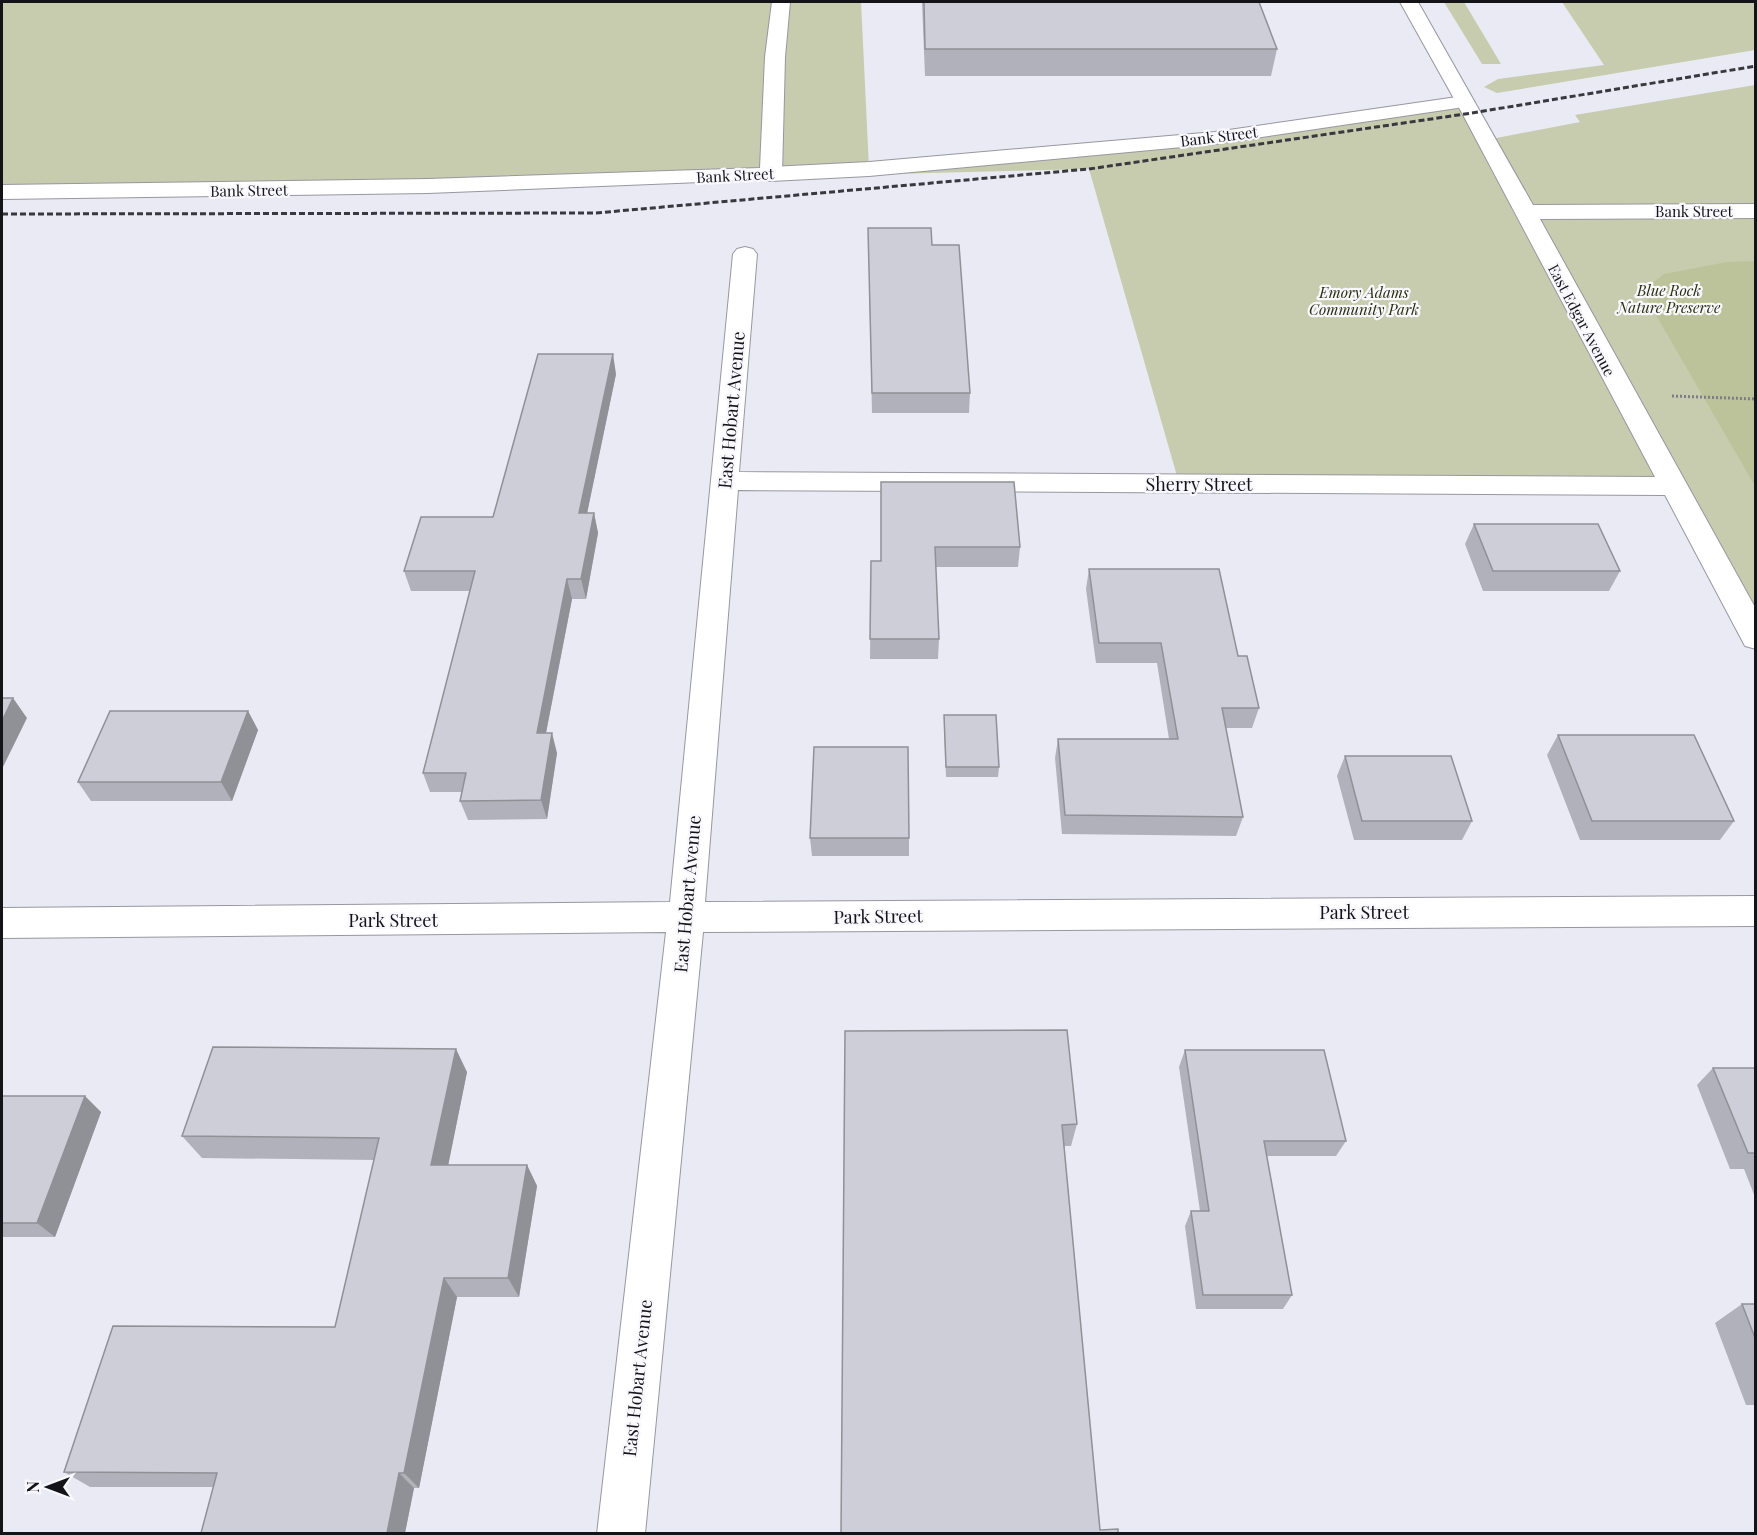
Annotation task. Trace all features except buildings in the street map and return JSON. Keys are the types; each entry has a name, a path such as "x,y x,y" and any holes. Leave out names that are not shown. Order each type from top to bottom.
{"street":[{"path":"771,174 775,57 781,2"},
{"name":"East Edgar Avenue","path":"1409,2 1755,638"},
{"name":"Bank Street","path":"2,192 428,186 869,169 1215,138 1464,102"},
{"name":"Bank Street","path":"1525,212 1755,211"},
{"name":"East Hobart Avenue","path":"621,1533 686,918 745,254"},
{"name":"Sherry Street","path":"725,481 1673,486"},
{"name":"Park Street","path":"2,923 1154,913 1755,911"}],"path":[{"path":"1622,394 1755,399"}],"green space":[{"name":"Emory Adams Community Park","path":"2,2 861,2 869,168 1215,138 1464,102 1486,140 1580,122 1575,115 1755,85 1755,638 1673,486 1179,483 1089,169 654,180 2,190"},
{"path":"1444,2 1464,2 1501,64 1482,64"},
{"path":"1562,2 1755,2 1755,50 1497,93 1484,87 1498,79 1604,65"},
{"name":"Blue Rock Nature Preserve","path":"1756,261 1755,486 1642,291 1664,274 1727,262"}],"railway":[{"path":"2,214 596,213 1089,169 1472,113 1756,66"}]}
